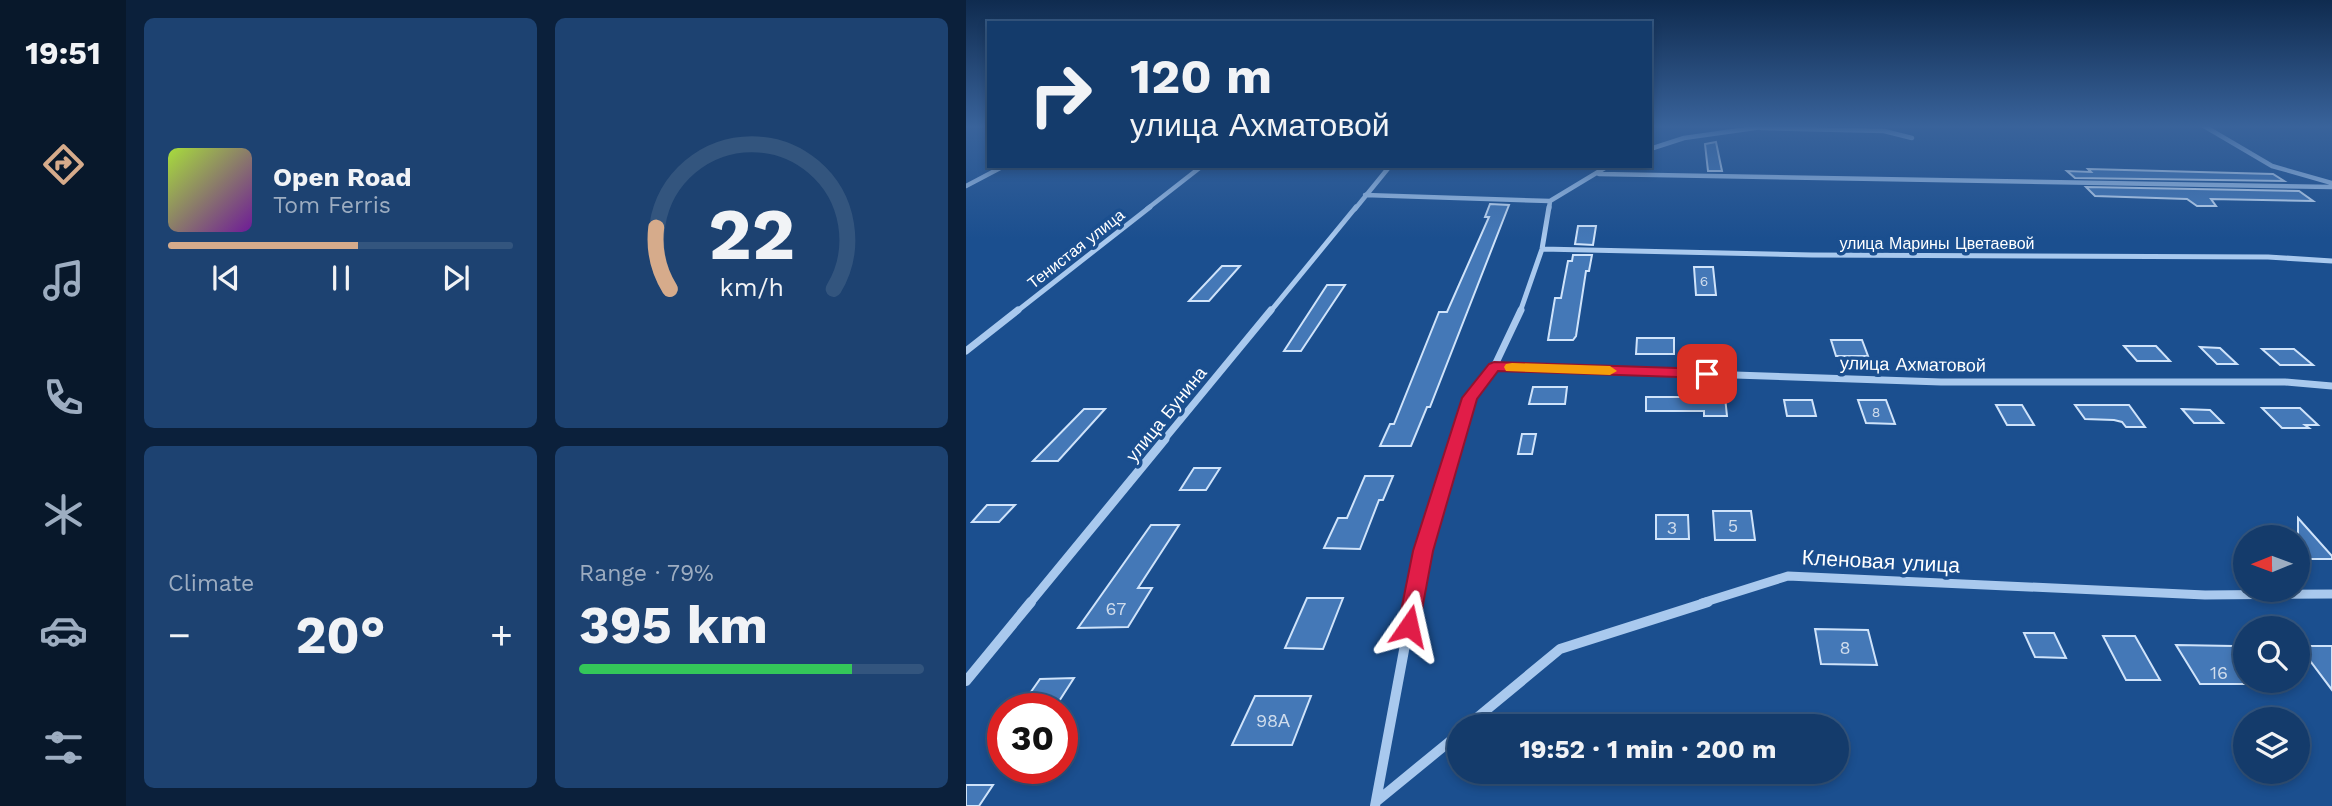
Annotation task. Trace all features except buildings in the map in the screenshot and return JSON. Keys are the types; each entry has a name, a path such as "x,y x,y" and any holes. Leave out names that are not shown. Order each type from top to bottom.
{"street":[{"path":"2268,164 2332,185"},
{"path":"966,186 1000,168"},
{"name":"Тенистая улица","path":"966,351 1199,168"},
{"name":"улица Бунина","path":"966,681 1388,168"},
{"path":"1365,195 1550,201 1606,168"},
{"path":"1599,174 2332,185"},
{"path":"1376,804 1423,551 1470,398 1494,367 1525,301 1542,249 1550,201"},
{"name":"улица Марины Цветаевой","path":"1542,249 1812,255 2268,257 2332,261"},
{"name":"улица Ахматовой","path":"1494,367 1941,382 2285,382 2332,386"},
{"name":"Кленовая улица","path":"1481,714 1560,649 1788,576 2205,595 2332,594"},
{"path":"1376,804 1447,744"}],"slow traffic":[{"path":"1512,367 1610,371"}],"route":[{"path":"1409,626 1423,551 1470,398 1494,367 1707,374"}]}
